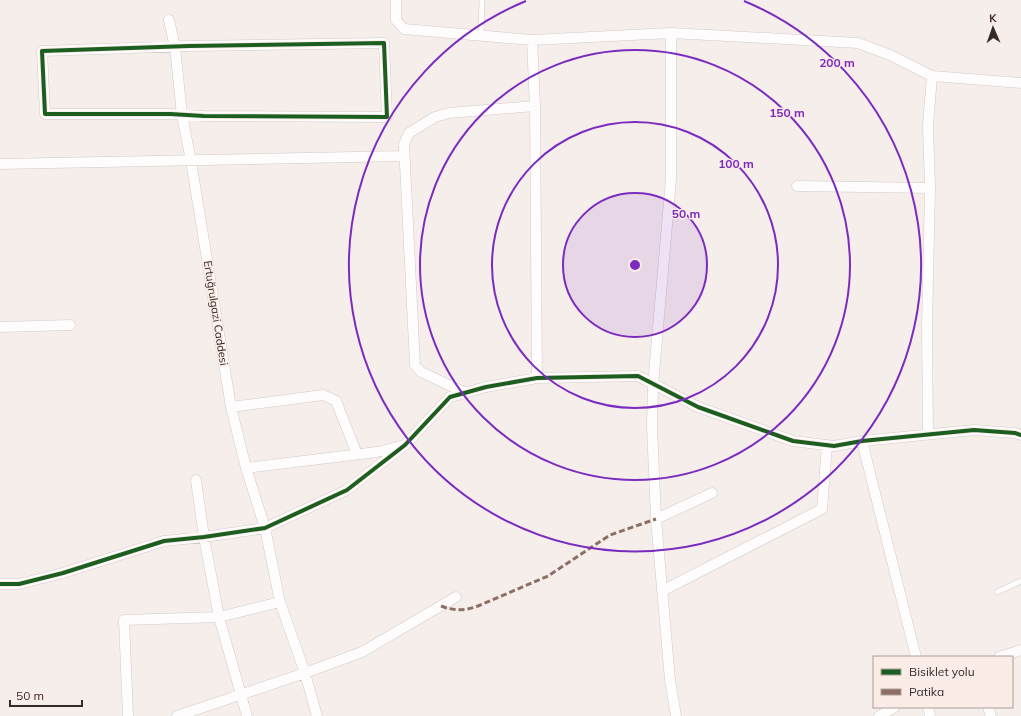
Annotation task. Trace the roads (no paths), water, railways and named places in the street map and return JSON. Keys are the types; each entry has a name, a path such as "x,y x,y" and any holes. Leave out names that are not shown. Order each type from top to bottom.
{"street":[{"path":"396,0 396,20 404,29 532,40 672,33 858,43 890,55 932,76 1021,82"},
{"name":"Ertuğrulgazi Caddesi","path":"169,20 175,47 182,115 191,160 231,407 246,468 265,528 280,602 305,673 317,716"},
{"path":"672,33 671,179 653,385 652,426 656,519 670,680 676,716"},
{"path":"532,40 535,106 537,378"},
{"path":"384,43 387,117 182,115 45,114 42,51 384,43"},
{"path":"928,434 927,326 930,188 928,125 932,76"},
{"path":"466,393 421,372 415,365 404,144 408,133 435,118 449,113 535,106"},
{"path":"0,164 404,156"},
{"path":"797,186 930,188"},
{"path":"0,327 70,325"},
{"path":"0,584 19,584 62,573 164,541 265,528 347,490 405,445 450,397 486,387 537,378 638,376 698,407 793,441 834,446 862,441 974,430 1015,433 1021,435"},
{"path":"231,407 323,394 336,401 357,454"},
{"path":"862,441 916,656"},
{"path":"246,468 377,452 405,445"},
{"path":"662,591 822,510 827,445"},
{"path":"196,480 204,537 219,617 247,716"},
{"path":"656,519 712,493"},
{"path":"177,716 305,673 362,652 456,597"},
{"path":"128,716 124,620 219,617 280,602"},
{"path":"1002,656 1021,650"},
{"path":"879,716 893,708"}],"lane":[{"path":"481,35 482,0"},
{"path":"997,592 1021,581"}]}
